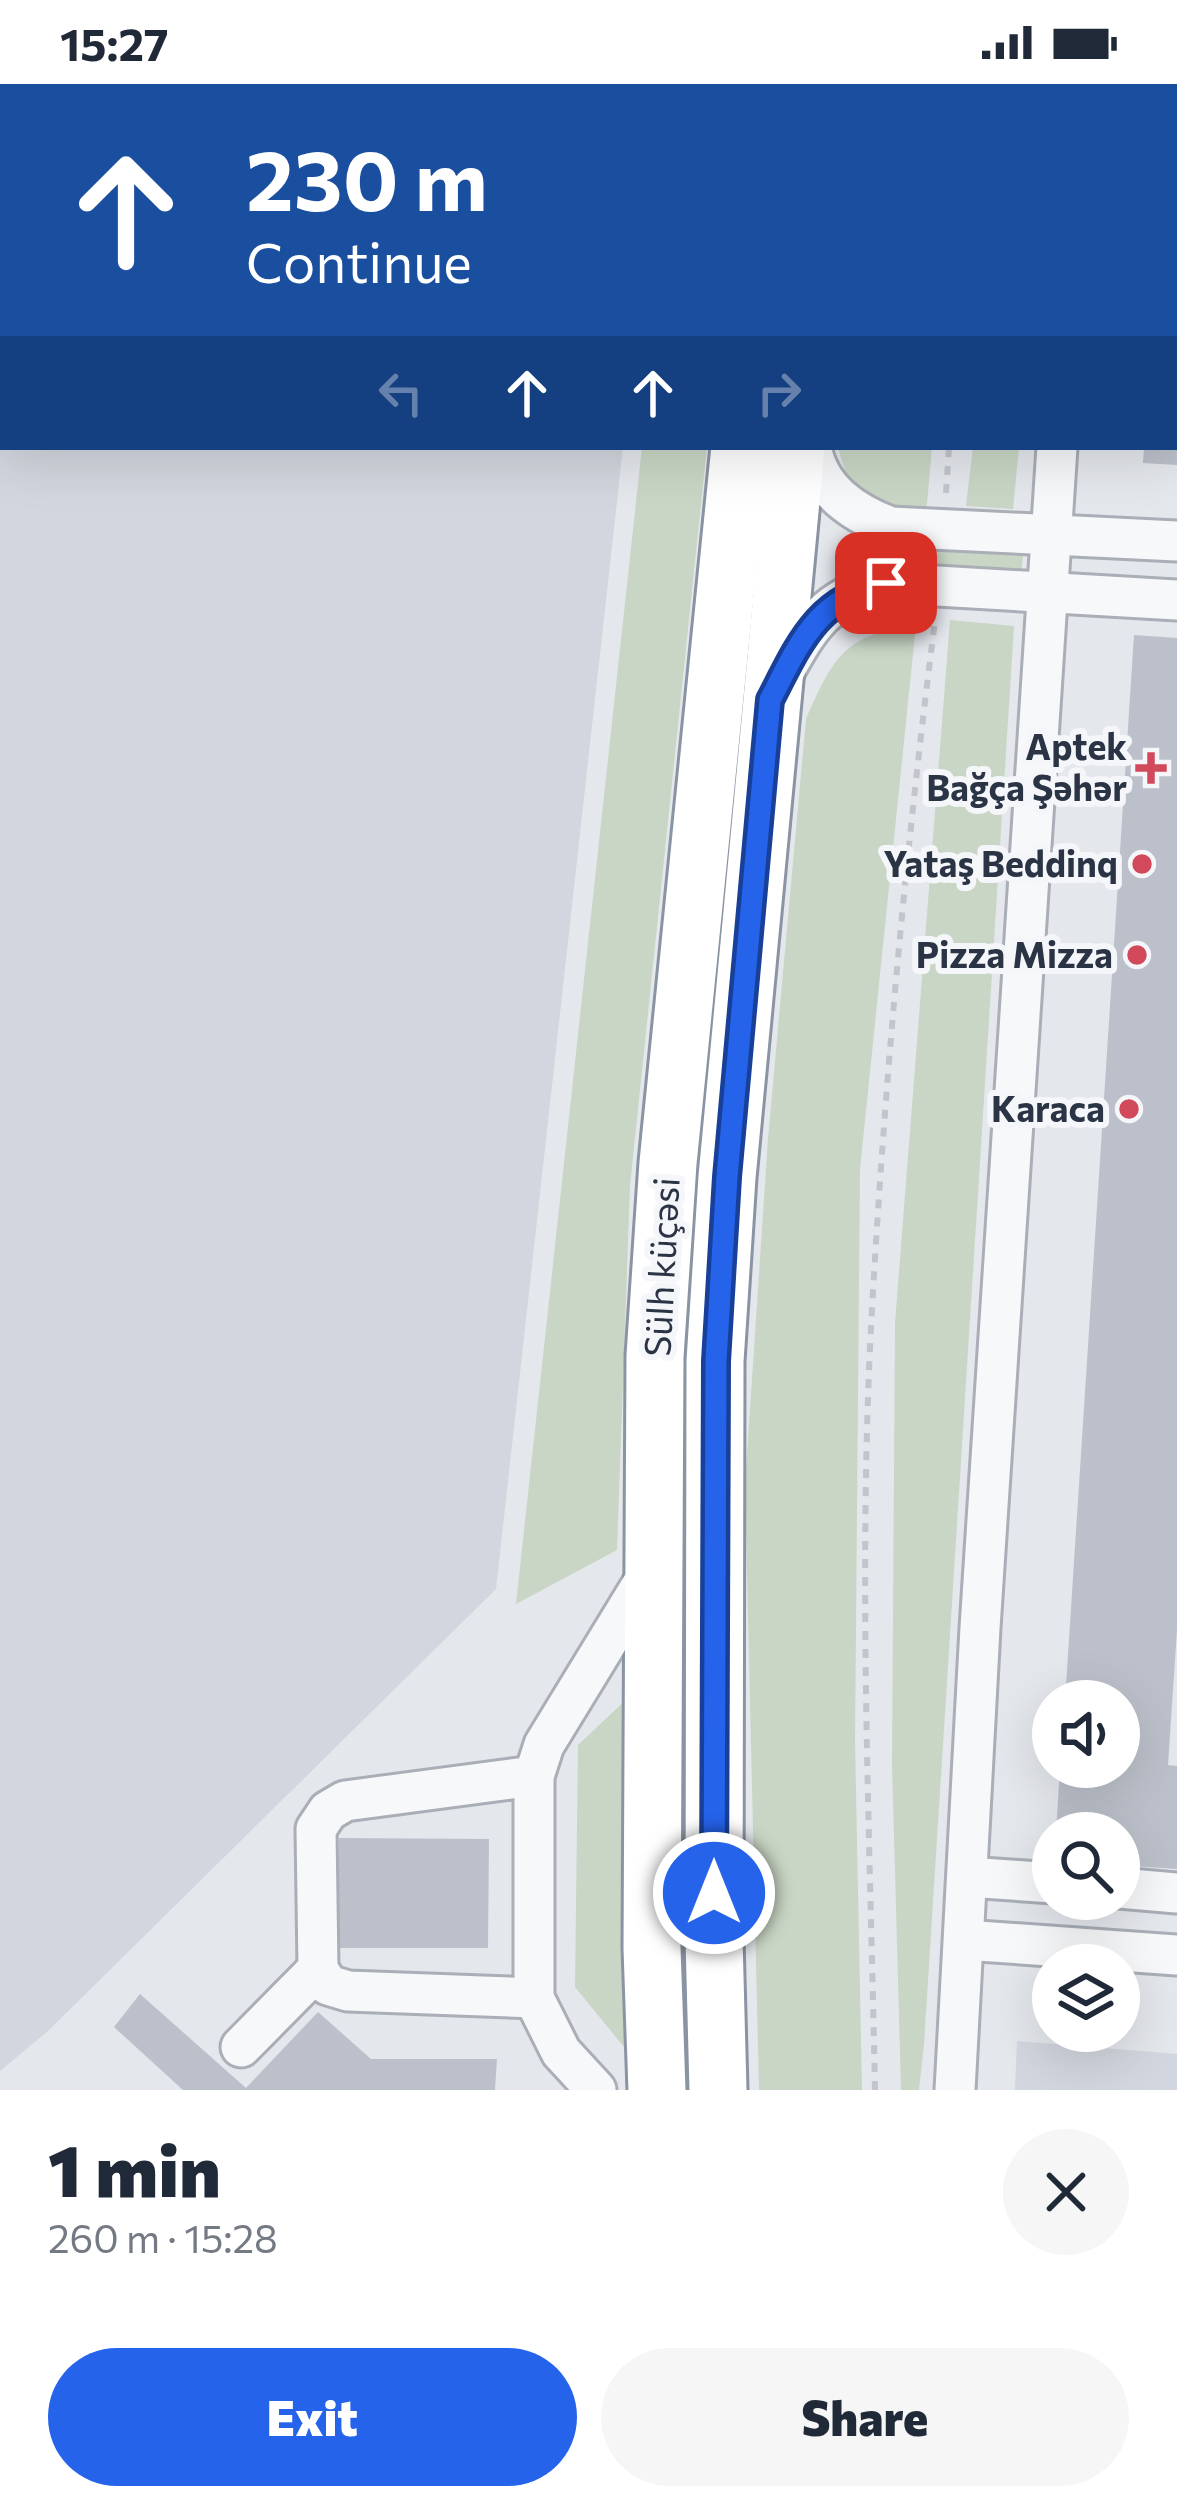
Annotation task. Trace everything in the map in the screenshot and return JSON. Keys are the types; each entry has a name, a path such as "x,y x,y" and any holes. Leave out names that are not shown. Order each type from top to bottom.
{"highway":[{"name":"Sülh küçəsi","path":"657,2090 652,1948 656,1356 668,1163 740,450"},
{"name":"Sülh küçəsi","path":"718,2090 716,1361 727,1177 796,450"}],"lane":[{"path":"812,450 832,492 860,516 891,527 1177,541"},
{"path":"955,2090 1057,450"},
{"path":"770,700 800,641 827,608 856,590 886,583 1177,600"},
{"path":"587,2086 561,2051 534,1998 534,1776 544,1745 654,1565"},
{"path":"534,1776 345,1801 328,1811 316,1829 318,1969 328,1985 348,1991 534,1998"},
{"path":"968,1877 1032,1882"},
{"path":"1140,1890 1177,1893"},
{"path":"964,1940 1177,1955"},
{"path":"242,2047 318,1969"}],"path":[{"path":"944,515 949,450"},
{"path":"875,2090 868,1643 871,1328 904,860 937,604"}],"shaded area":[{"path":"0,450 623,450 496,1589 48,2031 0,2071"},
{"path":"1017,2041 1032,2042 1032,2052 1177,2054 1177,2090 1015,2090"}],"green space":[{"path":"642,450 707,450 630,1186 617,1550 516,1604"},
{"path":"839,450 932,450 926,515 867,499 844,467"},
{"path":"973,450 1019,450 1013,509 966,506"},
{"path":"847,540 1023,556 1021,575 846,560"},
{"path":"950,620 1014,626 924,2044 919,2090 901,2090 892,1763 895,1323"},
{"path":"916,625 860,1169 855,1740 862,2090 759,2090 745,1484 768,1139 806,719 844,652 872,635"},
{"path":"630,1696 624,2047 575,1987 578,1745"}],"building":[{"path":"1144,450 1177,450 1177,465 1143,463"},
{"path":"1134,635 1177,638 1177,1630 1168,1765 1177,1766 1177,1869 1140,1866 1140,1812 1057,1812 1059,1788 1140,1788 1140,1680 1066,1680"},
{"path":"339,1838 489,1839 488,1948 338,1948"},
{"path":"140,1994 246,2088 318,2012 371,2059 497,2059 495,2090 183,2090 114,2027"}],"place":[{"name":"Aptek Bağça Şəhər","path":"1151,768"},
{"name":"Yataş Beddinq","path":"1142,864"},
{"name":"Pizza Mizza","path":"1137,955"},
{"name":"Karaca","path":"1129,1109"}],"route":[{"path":"714,1893 716,1361 727,1177 770,700 800,641 827,608 856,590 886,583"}]}
